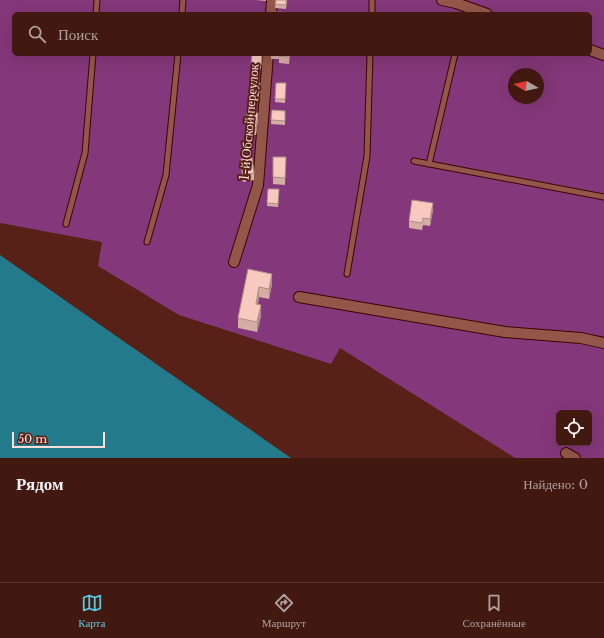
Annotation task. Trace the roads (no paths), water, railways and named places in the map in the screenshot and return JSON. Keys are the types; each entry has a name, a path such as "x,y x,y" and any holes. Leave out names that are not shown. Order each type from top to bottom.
{"street":[{"path":"271,12 272,0"},
{"path":"442,0 456,2 465,10 476,12"},
{"path":"592,51 604,55"},
{"name":"1-й Обской переулок","path":"234,262 258,185 268,56"},
{"path":"299,297 505,332 581,338 604,343"}],"lane":[{"path":"96,12 97,0"},
{"path":"182,12 183,0"},
{"path":"372,0 372,12"},
{"path":"66,224 85,153 93,56"},
{"path":"147,242 166,175 178,56"},
{"path":"346,274 367,156 370,56"},
{"path":"430,164 455,56"},
{"path":"414,161 604,197"}],"water":[{"path":"0,255 291,458 0,458"}]}
